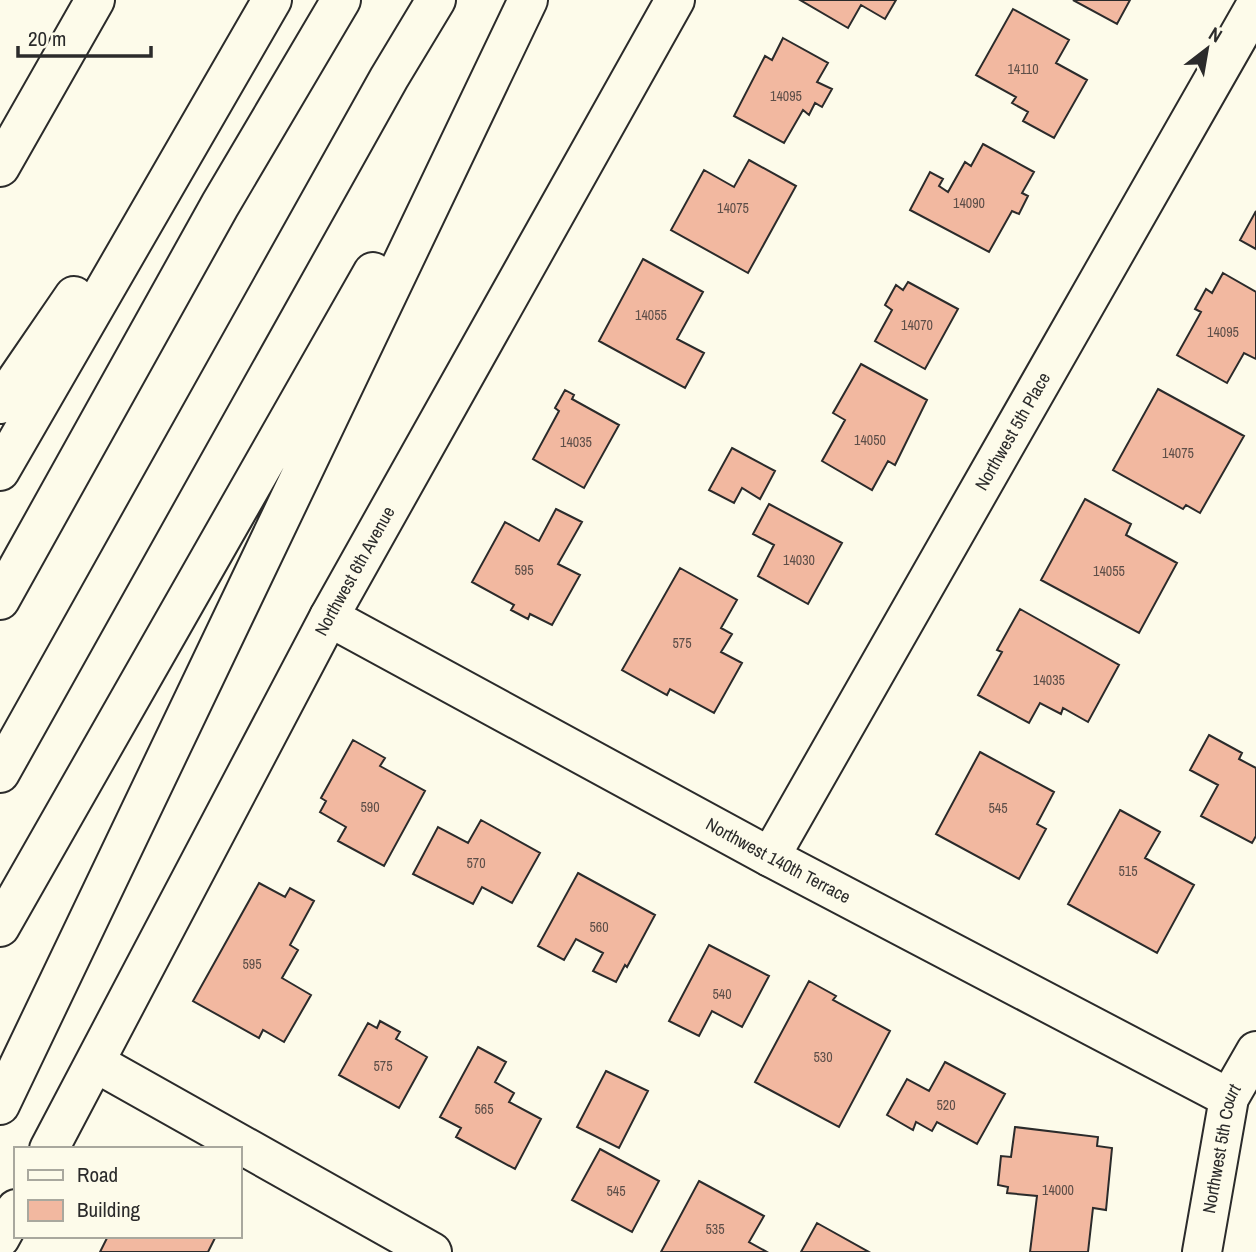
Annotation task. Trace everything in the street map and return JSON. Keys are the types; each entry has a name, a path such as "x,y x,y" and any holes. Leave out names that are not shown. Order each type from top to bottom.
{"main road":[{"path":"0,167 96,0"},
{"path":"0,471 272,0"},
{"path":"0,600 220,205 341,0"},
{"path":"0,773 382,90 436,0"},
{"path":"0,927 528,0"},
{"path":"0,1105 528,0"},
{"name":"Northwest 6th Avenue","path":"50,1147 329,617 675,0"},
{"name":"Northwest 5th Place","path":"770,857 1256,5"},
{"path":"0,404 243,48"},
{"name":"Northwest 140th Terrace","path":"329,617 770,857 1229,1098"},
{"name":"Northwest 5th Court","path":"1202,1252 1229,1098 1256,1051"},
{"path":"96,1063 432,1252"},
{"path":"0,1238 14,1213"}],"building":[{"path":"800,0 896,0 885,19 861,5 848,28"},
{"path":"1073,0 1130,0 1117,24"},
{"path":"1013,9 1069,40 1056,63 1087,80 1054,138 1023,121 1028,112 1012,103 1016,97 976,75"},
{"path":"783,38 828,63 817,82 832,89 822,107 815,103 809,115 803,110 784,143 734,116 765,56 772,60"},
{"path":"983,144 1034,172 1022,193 1028,196 1019,214 1012,211 989,252 910,210 930,172 943,179 939,186 948,192 965,162 971,166"},
{"path":"749,160 796,186 748,273 671,230 704,170 734,187"},
{"path":"1256,211 1256,249 1240,240"},
{"path":"643,259 703,292 677,339 704,353 685,388 599,341"},
{"path":"1223,273 1256,292 1256,359 1244,353 1227,383 1177,355 1201,312 1195,309 1206,289 1212,293"},
{"path":"908,282 958,309 925,369 875,341 892,310 885,305 896,285 903,290"},
{"path":"861,364 927,400 895,465 888,461 872,490 822,461 845,420 833,413"},
{"path":"1158,389 1244,436 1200,513 1186,505 1183,509 1113,470"},
{"path":"565,390 574,395 572,399 619,425 584,488 533,459 559,411 555,408"},
{"path":"732,448 775,471 760,499 742,488 734,503 709,490"},
{"path":"1085,499 1131,524 1126,535 1177,563 1139,633 1041,580"},
{"path":"769,504 842,543 808,604 758,576 774,545 753,534"},
{"path":"556,509 582,522 558,564 580,575 552,625 530,614 528,619 511,610 514,605 472,582 505,522 539,541"},
{"path":"680,568 737,600 721,628 732,634 721,652 742,663 714,713 670,689 667,695 622,670"},
{"path":"1020,609 1119,665 1088,722 1063,708 1061,714 1040,703 1029,723 978,695 1002,652 997,650"},
{"path":"1209,735 1242,753 1239,759 1256,768 1256,836 1252,843 1201,816 1218,785 1190,770"},
{"path":"353,740 385,758 380,766 425,791 384,866 338,841 346,827 320,812 326,801 321,798"},
{"path":"980,752 1054,792 1037,824 1046,829 1019,879 936,834"},
{"path":"1120,810 1160,832 1145,858 1194,885 1157,953 1068,904"},
{"path":"481,820 540,853 512,903 482,887 473,904 413,874 438,827 468,843"},
{"path":"578,873 655,915 616,982 593,971 603,953 576,939 564,960 538,946"},
{"path":"259,883 285,897 290,888 314,901 290,945 298,950 282,978 311,995 284,1042 263,1030 259,1038 193,1001"},
{"path":"709,945 769,976 742,1027 712,1011 699,1036 669,1021"},
{"path":"809,981 836,996 833,1000 890,1031 839,1127 755,1082"},
{"path":"380,1021 400,1032 396,1039 427,1057 399,1108 339,1075 368,1023 377,1028"},
{"path":"478,1047 506,1062 495,1082 514,1093 509,1102 541,1119 515,1169 456,1137 461,1128 440,1117"},
{"path":"945,1062 1005,1094 977,1144 937,1122 932,1131 916,1122 913,1130 887,1115 907,1079 929,1091"},
{"path":"606,1071 648,1091 619,1148 577,1127"},
{"path":"1015,1127 1098,1137 1097,1146 1112,1148 1106,1210 1093,1208 1088,1252 1030,1252 1037,1196 1007,1193 1008,1187 998,1185 1001,1156 1011,1157"},
{"path":"600,1149 659,1181 632,1232 572,1200"},
{"path":"699,1181 764,1216 749,1242 767,1252 661,1252"},
{"path":"817,1223 869,1252 801,1252"},
{"path":"107,1238 215,1238 208,1252 100,1252"}]}
